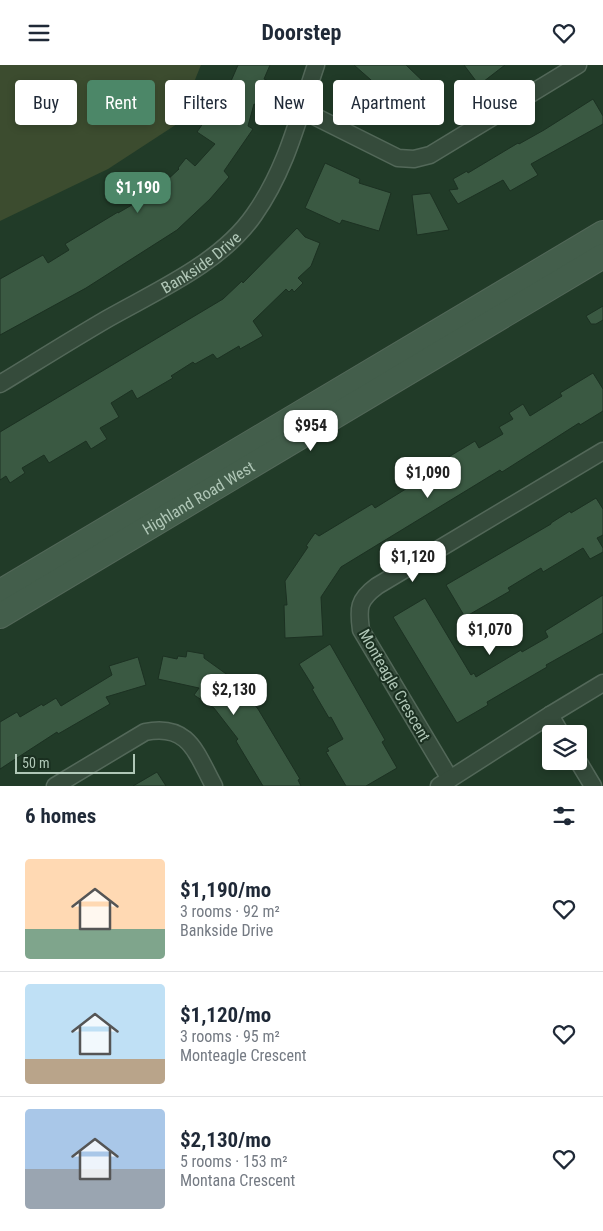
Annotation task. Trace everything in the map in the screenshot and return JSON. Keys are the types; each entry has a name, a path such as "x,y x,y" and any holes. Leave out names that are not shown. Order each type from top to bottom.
{"main road":[{"name":"Highland Road West","path":"0,592 603,233"},
{"name":"Highland Road West","path":"0,616 603,256"}],"street":[{"name":"Bankside Drive","path":"311,80 316,65"},
{"path":"323,121 398,158 414,159 430,155 578,65"},
{"name":"Bankside Drive","path":"0,384 96,325 203,264 229,244 254,216 278,176 297,125"},
{"name":"Monteagle Crescent","path":"444,782 361,630 358,611 364,596 377,586 603,451"},
{"path":"444,782 603,683"},
{"path":"550,715 556,725"},
{"path":"55,786 145,732 158,729 172,731 186,739 214,786"},
{"path":"583,770 593,786"}],"green space":[{"path":"0,65 201,65 195,80 165,80 165,125 175,125 108,169 0,221"}],"building":[{"path":"238,65 270,65 264,79 267,80 255,80 255,104 248,126 253,129 224,171 229,177 210,199 177,230 86,288 0,335 0,279 43,255 48,263 69,250 65,244 137,202 139,206 179,169 186,158 195,166 215,144 197,132 202,125 245,125 245,80 231,80"},
{"path":"354,65 406,65 422,80 371,80"},
{"path":"464,65 505,65 486,80 475,80"},
{"path":"593,99 603,116 603,124 531,164 538,175 510,191 503,180 458,204 449,190 458,189 453,179 467,171 468,173 544,130"},
{"path":"325,163 360,179 359,183 391,193 379,231 342,220 340,224 305,208"},
{"path":"430,193 449,230 417,235 412,195"},
{"path":"297,228 305,237 320,243 311,266 298,278 303,283 294,292 292,289 289,292 286,289 253,321 263,336 240,349 239,346 217,359 213,354 195,364 193,362 171,376 173,378 137,399 132,390 111,403 119,417 100,428 107,439 91,449 86,441 49,463 44,455 22,468 25,473 10,483 6,476 0,480 0,432 223,299 242,281 243,283"},
{"path":"603,306 603,320 596,324 591,324 586,316"},
{"path":"593,373 603,389 603,411 580,425 579,423 502,472 500,470 341,567 321,597 323,636 285,638 284,605 287,605 285,581 315,533 319,536 372,504 375,508 409,487 404,479 440,457 442,461 475,441 479,448 503,434 499,427 513,419 509,413 523,404 530,416 562,396 560,393"},
{"path":"596,498 603,509 603,535 597,538 603,548 603,552 590,559 583,548 543,572 541,568 508,588 510,591 465,617 446,585 570,511 571,513"},
{"path":"603,595 603,633 546,665 547,667 487,702 488,705 457,723 393,617 425,598 471,675 474,673 476,677 521,650 522,652 548,637 545,631"},
{"path":"330,644 385,740 382,742 397,768 366,786 346,786 326,752 329,751 327,748 343,739 299,664"},
{"path":"187,651 204,654 204,658 236,681 258,709 300,779 298,780 301,786 263,786 236,741 238,739 214,708 194,695 199,688 158,679 163,656 177,659 178,656 186,657"},
{"path":"138,657 146,685 106,697 110,704 58,734 57,732 0,769 0,722 17,712 20,717 56,698 61,706 112,675 109,666"},
{"path":"157,772 166,786 133,786"}]}
